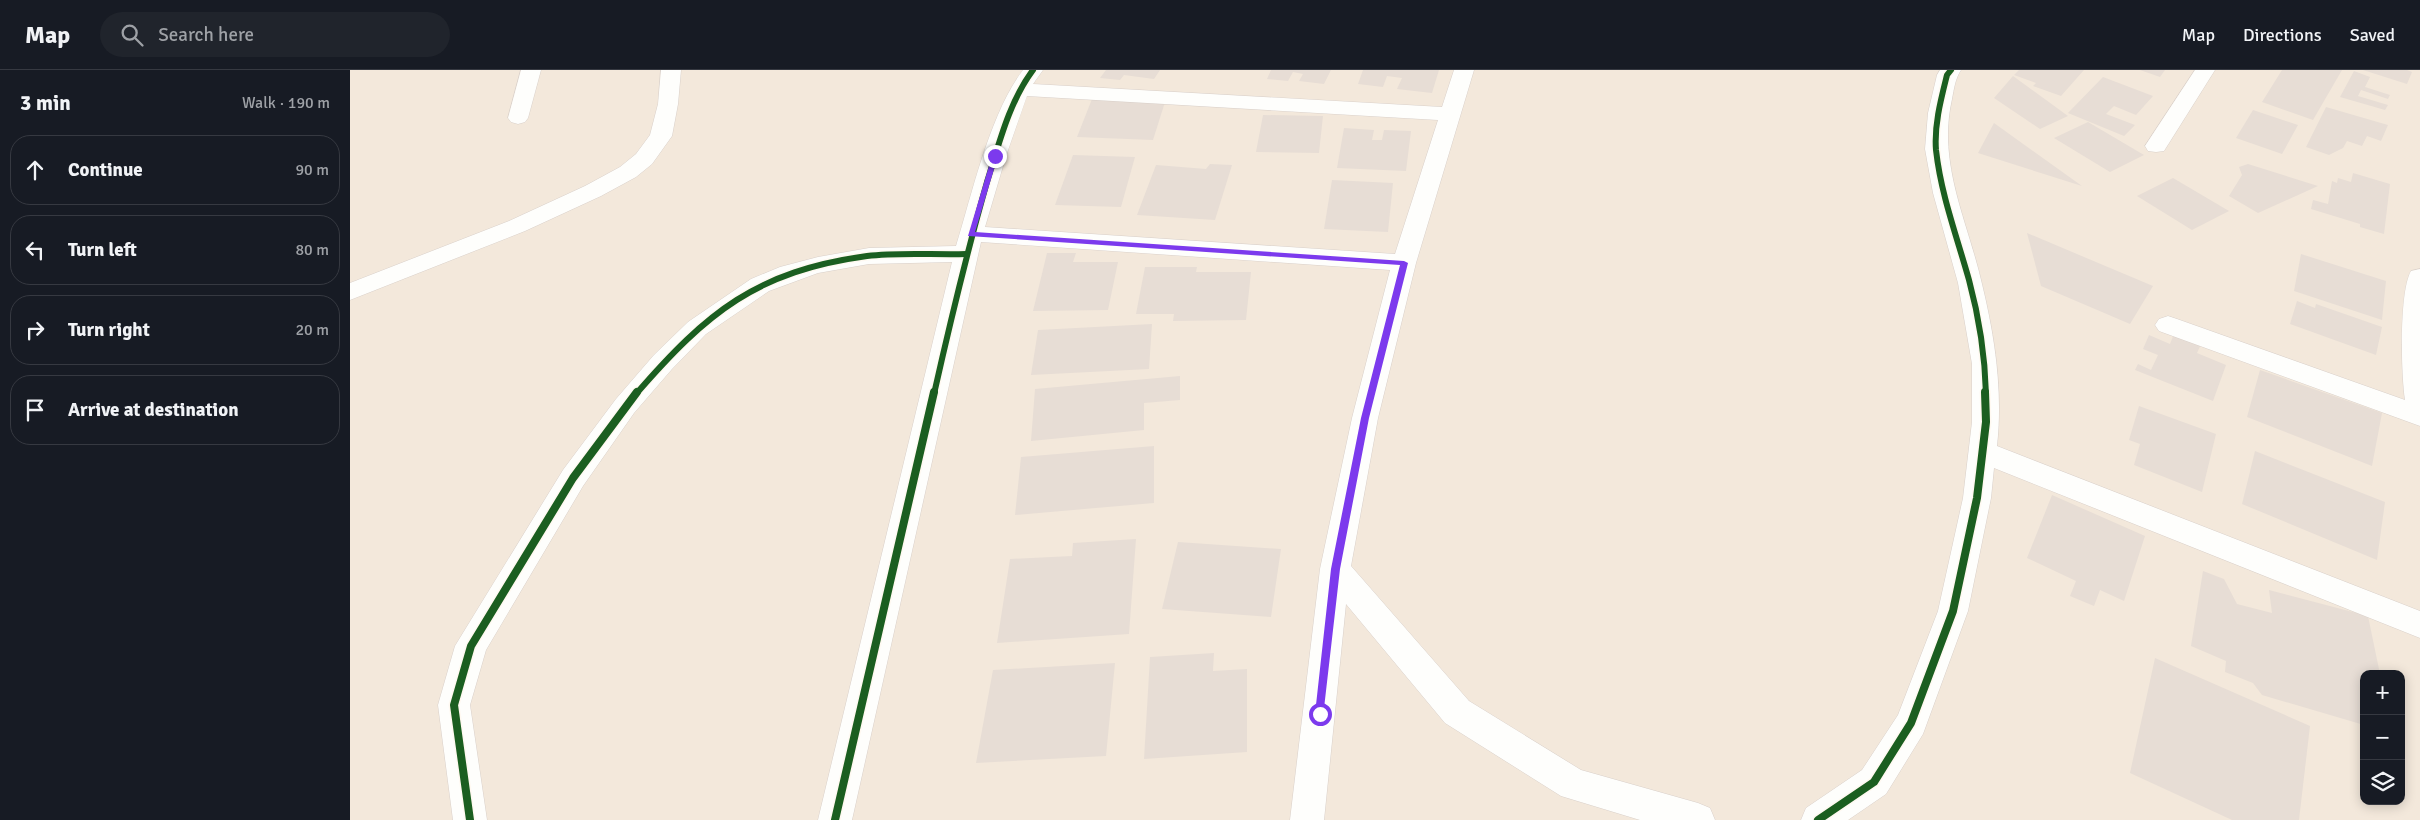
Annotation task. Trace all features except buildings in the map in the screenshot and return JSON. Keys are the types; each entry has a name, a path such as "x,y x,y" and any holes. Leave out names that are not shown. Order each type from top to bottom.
{"street":[{"path":"518,118 531,70"},
{"path":"350,292 517,226 593,191 628,172 644,159 661,136 668,104 671,70"},
{"path":"1307,820 1335,569 1365,418 1404,263 1464,70"},
{"path":"1818,820 1874,782 1911,723 1953,610 1976,498 1986,422 1985,364 1970,283 1944,193 1936,149 1938,113 1947,75 1951,70"},
{"path":"2156,146 2205,70"},
{"path":"835,820 968,244 1026,79 1449,114"},
{"path":"470,820 454,705 471,646 573,478 625,406 663,362 697,328 731,302 760,285 789,273 818,265 869,256 968,244 1404,263"},
{"path":"2420,277 2414,361 2420,410"},
{"path":"2168,325 2420,416"},
{"path":"1982,452 2420,625"},
{"path":"1335,569 1457,712 1573,784 1698,820"}],"shaded area":[{"path":"350,70 2420,70 2420,820 350,820"}],"cycle path":[{"path":"835,820 966,254 995,156 1019,89 1033,70"},
{"path":"1818,820 1874,782 1911,723 1953,611 1977,498 1986,422 1985,364 1970,283 1944,193 1936,149 1938,113 1947,75 1951,70"},
{"path":"470,820 454,705 471,646 573,478 625,406 663,362 697,328 731,303 760,285 789,273 818,265 869,256 966,254"}],"route":[{"path":"995,156 971,234 1404,263 1365,418 1335,569 1320,714"}]}
